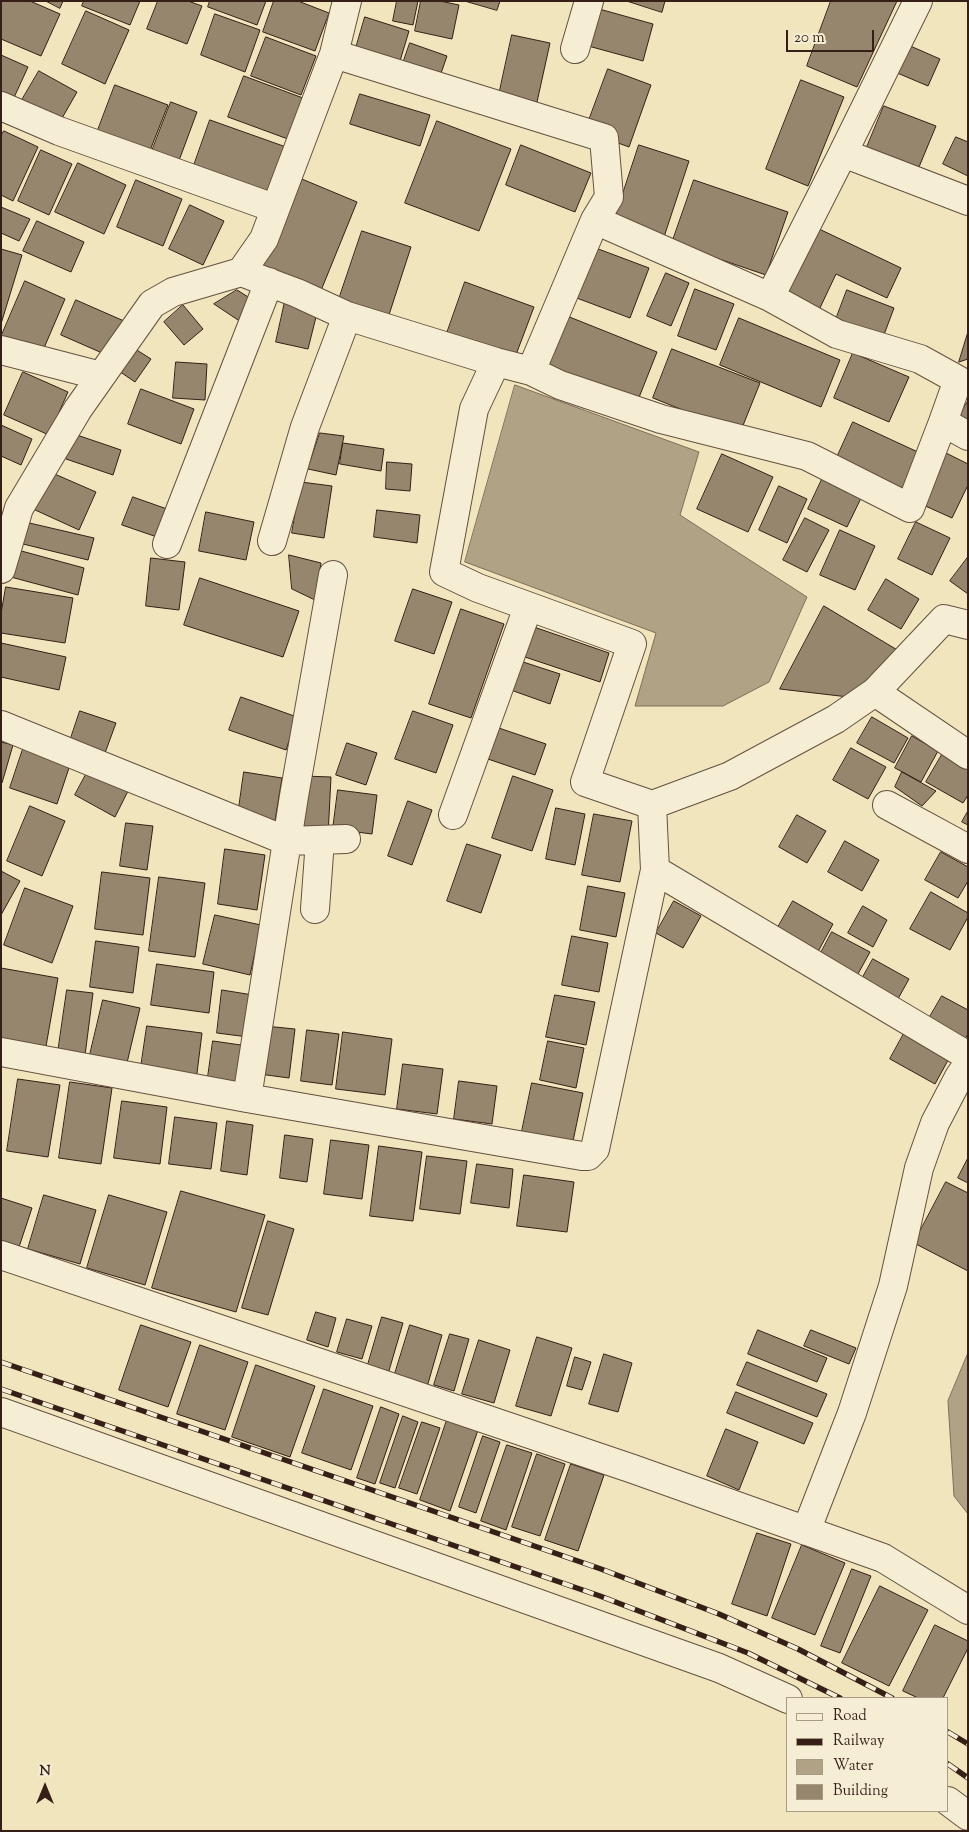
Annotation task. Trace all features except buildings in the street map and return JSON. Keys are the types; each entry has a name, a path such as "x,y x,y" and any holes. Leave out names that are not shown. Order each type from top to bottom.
{"street":[{"path":"241,272 264,238 334,54 347,1"},
{"path":"575,49 589,1"},
{"path":"770,297 918,1"},
{"path":"334,54 604,138 609,197 595,220 531,371"},
{"path":"1,106 60,131 274,208"},
{"path":"843,153 968,201"},
{"path":"1,569 19,508 78,409 152,304 173,292 241,272 270,282 347,316 531,371 560,385 661,419 807,456 910,508 958,380 920,359 837,334 770,297 595,220"},
{"path":"167,544 270,282"},
{"path":"272,541 305,427 347,316"},
{"path":"1,350 102,376"},
{"path":"496,362 474,409 444,572 478,588 632,644 585,782 652,805 730,776 836,719 875,692 944,619 968,625"},
{"path":"943,422 968,436"},
{"path":"247,1098 287,841 333,576"},
{"path":"453,815 528,607"},
{"path":"875,692 968,755"},
{"path":"1,725 287,841 333,839 315,909"},
{"path":"1,1052 247,1098 588,1156 595,1149 655,870 652,805"},
{"path":"887,805 968,849"},
{"path":"655,870 968,1056"},
{"path":"806,1530 852,1413 893,1286 919,1168 935,1123 959,1077 968,1064"},
{"path":"1,1255 596,1456 883,1558 968,1610"},
{"path":"1,1412 710,1664 786,1697"},
{"path":"949,1802 968,1816"}],"water":[{"path":"515,385 699,452 680,515 807,597 769,682 723,706 635,706 656,633 465,562"},
{"path":"968,1353 968,1514 954,1496 948,1401"}],"railway":[{"path":"1,1362 601,1569 719,1614 798,1649 890,1697"},
{"path":"1,1389 600,1596 748,1653 838,1697"},
{"path":"949,1733 968,1744"},
{"path":"949,1765 968,1778"}]}
